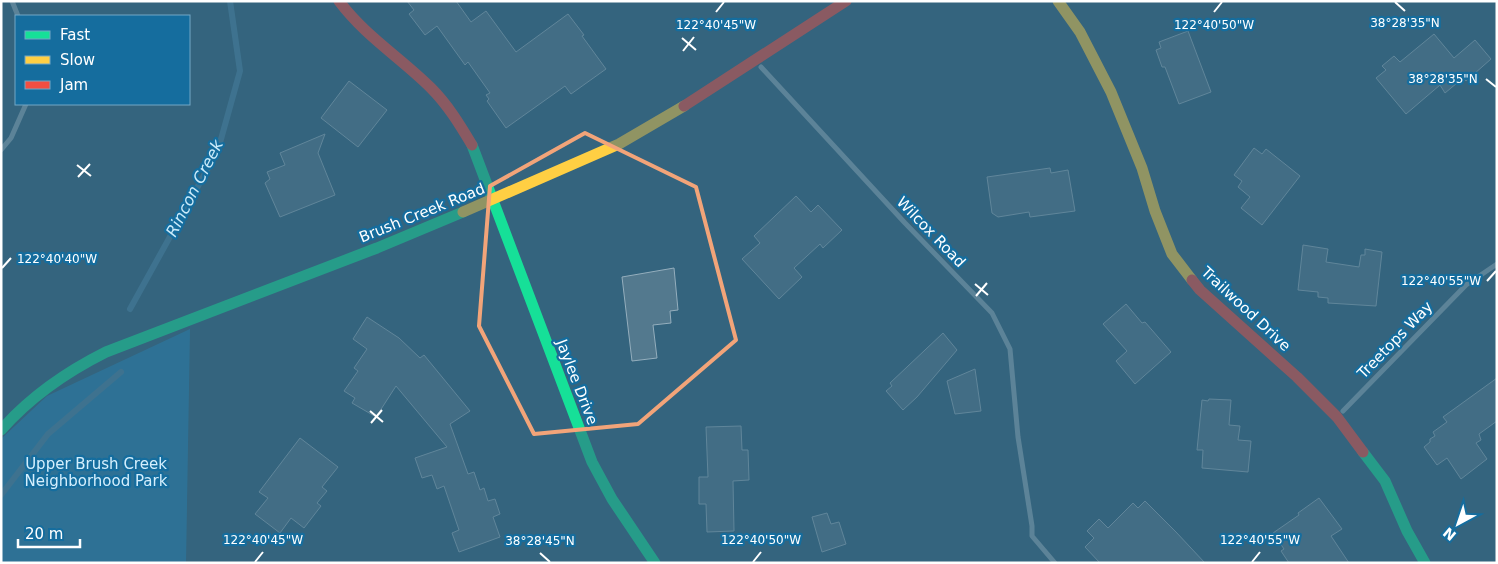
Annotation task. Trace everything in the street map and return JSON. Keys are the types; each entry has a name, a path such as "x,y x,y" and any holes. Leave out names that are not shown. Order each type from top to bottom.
{"street":[{"path":"12,1 18,15"},
{"name":"Jaylee Drive","path":"339,1 360,26 430,88 446,105 473,147 592,462 612,499 655,563"},
{"name":"Brush Creek Road","path":"1,430 13,415 45,388 81,364 106,352 243,298 272,290 493,200 619,144 652,127 846,1"},
{"name":"Trailwood Drive","path":"1058,1 1080,32 1111,92 1142,168 1155,211 1172,254 1200,290 1297,376 1337,417 1385,481 1425,563"},
{"name":"Wilcox Road","path":"755,61 992,314 1010,350 1018,437 1032,536 1054,563"},
{"path":"1,150 11,138 26,105"},
{"name":"Treetops Way","path":"1337,417 1466,286 1497,264"}],"highlighted area":[{"path":"585,133 696,187 736,340 638,424 534,434 479,326 490,186"}],"green space":[{"name":"Upper Brush Creek Neighborhood Park","path":"190,329 186,563 1,563 1,439 47,396"}],"building":[{"path":"407,1 456,1 471,22 486,11 516,52 568,14 606,69 571,94 565,86 506,128 487,101 489,99 486,95 490,93 468,62 465,65 437,26 425,35 409,14 414,10"},
{"path":"1188,31 1211,92 1179,104 1165,67 1162,67 1156,50 1161,48 1159,42"},
{"path":"1434,34 1454,58 1475,40 1491,59 1466,81 1463,78 1445,93 1440,85 1406,114 1376,78 1386,70 1382,66 1394,56 1400,62"},
{"path":"349,81 387,110 358,147 321,118"},
{"path":"325,134 318,153 335,195 280,217 265,183 270,179 267,172 285,165 280,153"},
{"path":"1254,148 1262,154 1266,149 1300,176 1262,225 1241,208 1250,197 1238,187 1242,181 1234,175"},
{"path":"1050,168 1051,173 1068,170 1075,211 1030,217 1029,212 998,217 992,213 987,177"},
{"path":"796,196 811,212 818,205 842,230 823,248 820,244 794,268 802,277 779,299 742,259 760,243 754,236"},
{"path":"1303,245 1328,249 1326,262 1359,267 1361,255 1365,255 1365,249 1382,252 1376,306 1328,303 1328,298 1318,297 1318,292 1298,290"},
{"path":"674,268 678,310 670,311 671,323 653,325 657,358 632,361 622,277"},
{"path":"1126,304 1142,323 1145,322 1171,352 1135,384 1116,361 1127,351 1103,324"},
{"path":"367,317 399,338 420,358 424,355 470,411 450,424 468,474 474,472 480,490 484,488 488,501 495,499 500,514 493,517 500,537 459,552 452,533 459,530 444,486 437,489 432,475 422,478 415,458 447,447 396,386 376,417 352,403 355,398 344,391 358,371 354,368 367,349 353,339"},
{"path":"943,333 957,350 917,397 903,410 886,391 892,386 890,383"},
{"path":"975,369 981,411 955,414 947,381"},
{"path":"1497,378 1497,421 1479,434 1481,440 1476,443 1487,459 1461,479 1447,458 1437,465 1424,447 1435,436 1433,432 1447,422 1443,417"},
{"path":"1209,399 1231,400 1229,425 1240,426 1238,440 1251,441 1248,472 1202,468 1203,450 1197,450 1202,400 1208,401"},
{"path":"741,426 742,450 748,450 749,480 733,481 734,531 707,532 706,504 699,504 699,477 708,477 706,427"},
{"path":"300,438 338,467 322,487 327,491 317,503 321,506 304,528 291,518 280,533 255,514 268,498 259,492"},
{"path":"1319,498 1342,529 1331,536 1349,563 1289,563 1281,551 1284,549 1273,533"},
{"path":"1145,501 1205,563 1100,563 1085,547 1094,538 1087,531 1099,519 1108,528 1133,503 1138,508"},
{"path":"827,513 831,524 839,522 846,544 822,552 812,517"}],"waterway":[{"name":"Rincon Creek","path":"130,309 218,150 240,71 230,1"},
{"name":"Rincon Creek","path":"1,495 48,434 121,372"}],"traffic: fast":[{"path":"472,145 592,462 612,499 655,563"},
{"path":"1,430 24,406 50,386 106,352 377,248 463,212"},
{"path":"1363,452 1385,481 1407,531 1425,563"}],"traffic: slow":[{"path":"1058,1 1080,32 1111,92 1142,168 1155,211 1172,254 1192,280"},
{"path":"463,212 619,144 684,106"}],"traffic: jam":[{"path":"339,1 360,25 420,77 443,101 472,145"},
{"path":"684,106 846,1"},
{"path":"1192,280 1200,290 1297,377 1337,417 1363,452"}]}
